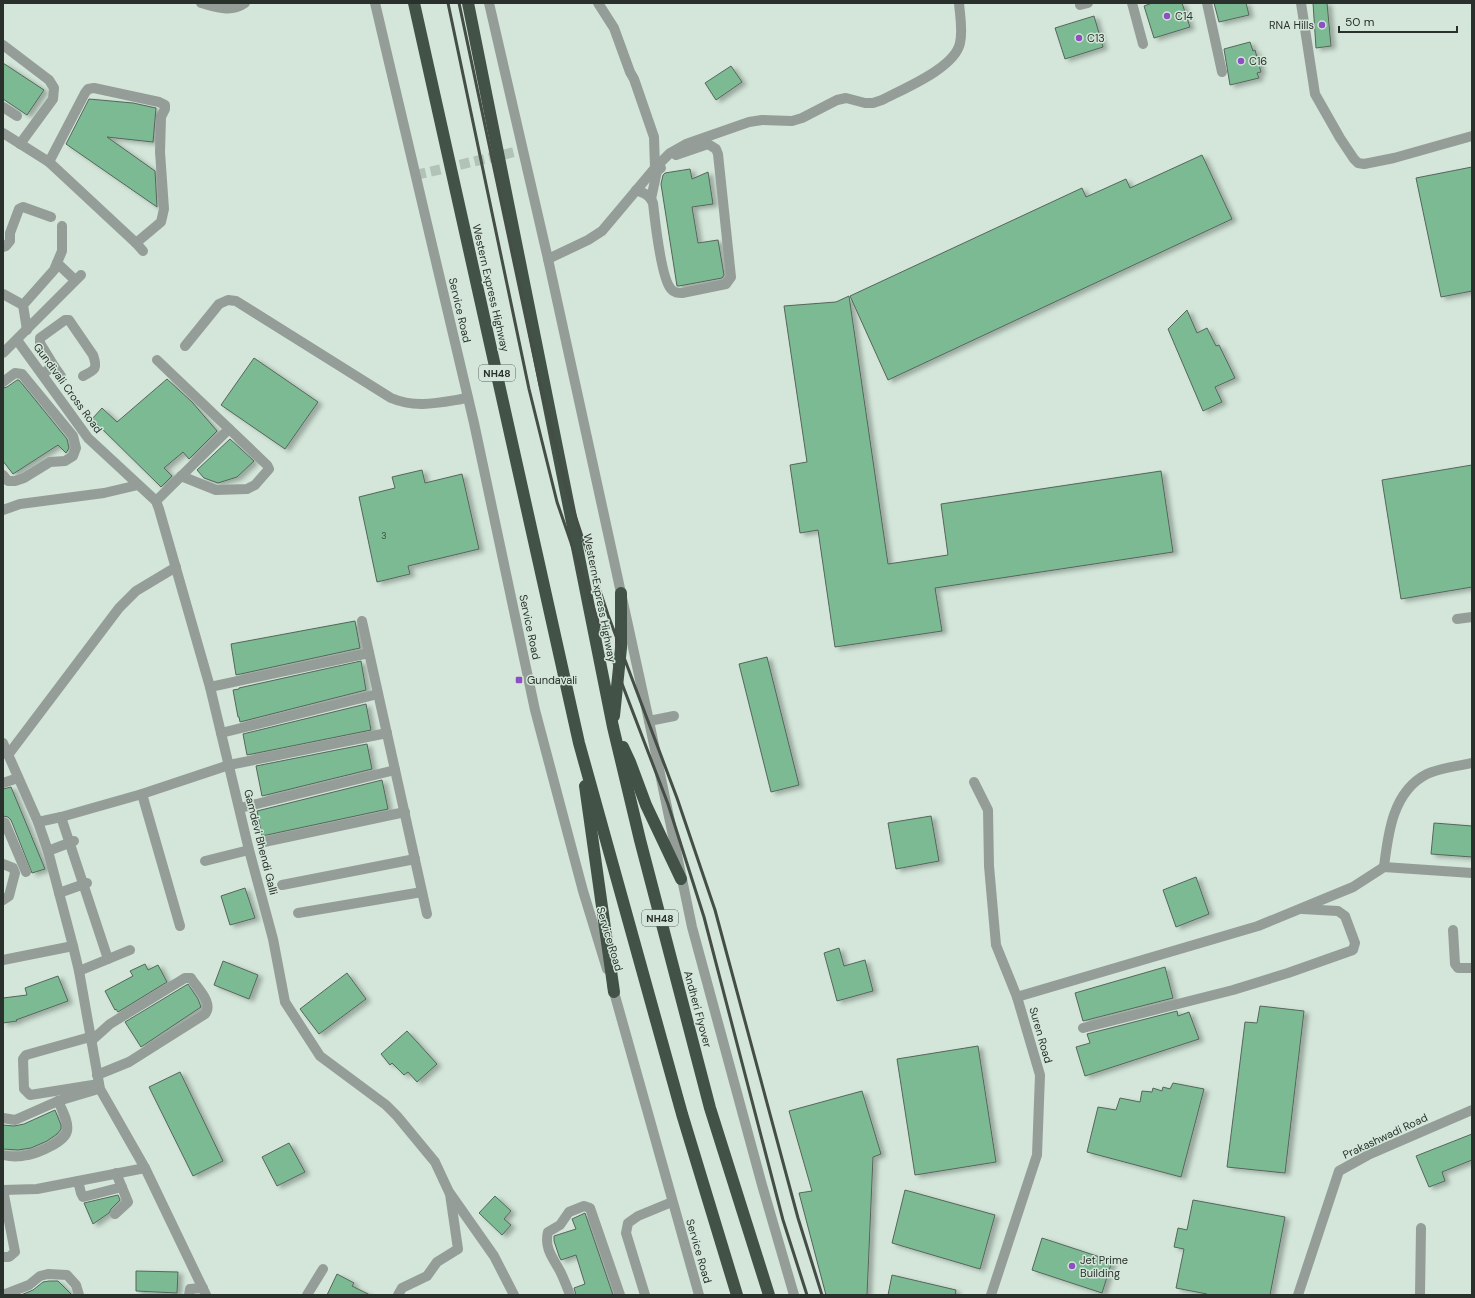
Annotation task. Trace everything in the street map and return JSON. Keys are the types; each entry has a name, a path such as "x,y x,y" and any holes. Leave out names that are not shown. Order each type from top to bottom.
{"highway":[{"name":"Western Express Highway","path":"414,3 579,743"},
{"name":"Western Express Highway","path":"468,3 613,727"},
{"path":"620,593 621,648 613,727 630,762 646,805 681,879"},
{"name":"Andheri Flyover","path":"613,727 640,840 710,1108 769,1295"},
{"path":"579,743 593,853 614,992"},
{"name":"NH48","path":"579,743 682,1114 737,1295"}],"street":[{"path":"202,3 225,10 245,3"},
{"name":"Service Road","path":"376,3 468,398 535,710 583,891 614,992 699,1295"},
{"path":"489,3 548,259 677,850 681,879 692,927 762,1186 794,1295"},
{"path":"598,3 614,28 637,86 654,137 655,168"},
{"path":"548,259 588,240 602,231 655,168 670,153 686,144 749,122 762,120 792,121 802,118 837,100 846,98 865,103 873,103 882,100 941,68 952,58 960,44 959,3"},
{"path":"1132,3 1143,44"},
{"path":"1208,3 1222,72"},
{"path":"1301,3 1315,94 1340,138 1358,163 1364,164 1394,158 1472,136"},
{"path":"3,45 49,80 54,88 53,98 20,144"},
{"path":"49,162 88,89 94,88 159,102 165,105 165,109 161,117 160,152 164,209 161,222 136,243"},
{"path":"3,107 17,116"},
{"path":"3,133 49,162 143,251"},
{"path":"636,190 646,194 651,199 665,280 671,290 682,293 726,284 731,277 718,154 716,148 708,144 674,156 657,171 651,199"},
{"path":"3,247 10,241 10,233 19,209 23,207 51,217"},
{"path":"23,305 54,270 62,251 62,226"},
{"path":"3,353 78,277 57,263"},
{"path":"3,294 23,305"},
{"path":"185,346 219,304 228,300 236,301 384,394 398,401 417,405 468,398"},
{"path":"23,305 27,330"},
{"path":"46,310 59,324"},
{"path":"61,376 40,343 40,338 65,320 69,320 93,355 96,366 94,370 84,376"},
{"name":"Gundivali Cross Road","path":"17,340 88,438 156,501 165,526 176,566"},
{"path":"35,364 48,356"},
{"path":"157,360 268,467 268,471 255,485 247,489 216,490 182,476"},
{"path":"42,374 54,366"},
{"path":"3,382 15,373 22,374 73,436 76,448 72,456 65,461 50,462 24,478 15,481 8,481 3,475"},
{"path":"156,501 229,429"},
{"path":"3,510 20,504 104,493 138,485"},
{"path":"8,755 119,608 136,592 176,566"},
{"name":"Gamdevi Bhendi Galli","path":"176,566 210,687 249,850 273,939 285,1002 320,1056 386,1105 397,1116 435,1162 449,1192"},
{"path":"1458,619 1472,617"},
{"path":"362,621 427,914"},
{"path":"210,687 369,653"},
{"path":"221,733 378,694"},
{"path":"649,721 674,716"},
{"path":"38,822 142,794 229,765 387,733"},
{"path":"3,743 38,822 48,851 79,971 98,1083 145,1168 204,1292"},
{"path":"1384,867 1387,839 1393,815 1409,788 1428,774 1472,763"},
{"path":"240,808 396,770"},
{"path":"3,783 18,778"},
{"name":"Suren Road","path":"974,782 988,810 989,866 996,945 1017,998 1040,1075 1037,1155 991,1295"},
{"path":"142,794 180,926"},
{"path":"264,842 405,812"},
{"path":"61,817 72,842 108,959"},
{"path":"3,822 5,823 26,872"},
{"path":"48,851 72,842"},
{"path":"205,861 249,850"},
{"path":"282,885 415,859"},
{"path":"3,864 13,868 15,873 9,896 3,900"},
{"path":"1017,998 1258,926 1298,908 1353,887 1384,867 1472,873"},
{"path":"59,893 85,884"},
{"path":"298,913 422,892"},
{"path":"1083,1028 1233,990 1288,973 1353,950 1355,943 1345,916 1338,911 1298,908"},
{"path":"1453,930 1455,964 1458,968 1472,968"},
{"path":"3,960 73,946"},
{"path":"79,971 130,950"},
{"path":"3,1118 15,1120 98,1083 205,1014 208,1004 191,978 187,977 110,1024 91,1039 26,1055 23,1059 24,1089 30,1095 98,1083"},
{"path":"3,1155 13,1157 29,1155 49,1147 63,1139 68,1130 58,1101"},
{"name":"Prakashwadi Road","path":"1298,1295 1339,1171 1368,1155 1472,1110"},
{"path":"3,1257 9,1257 15,1252 3,1190 36,1189 145,1168"},
{"path":"115,1214 128,1202 116,1173"},
{"path":"78,1181 80,1193 83,1197 122,1187"},
{"path":"398,1295 402,1288 427,1276 437,1262 458,1249 449,1192"},
{"path":"449,1192 494,1256 514,1295"},
{"path":"645,1295 626,1233 628,1223 638,1216 672,1202"},
{"path":"570,1295 560,1270 550,1255 546,1240 548,1232 560,1226 569,1212 584,1206 590,1208 620,1295"},
{"path":"1420,1295 1421,1228"},
{"path":"307,1295 323,1269"},
{"path":"3,1295 29,1285 40,1276 60,1273 67,1275 76,1285 79,1295"},
{"path":"189,1295 190,1289 204,1292"}],"building":[{"name":"C14","path":"1152,3 1182,3 1190,27 1154,38 1144,6"},
{"path":"1214,3 1246,3 1249,15 1219,22"},
{"name":"RNA Hills","path":"1313,3 1327,3 1331,46 1316,48"},
{"name":"C13","path":"1094,16 1103,47 1065,59 1055,28"},
{"name":"C16","path":"1250,42 1253,51 1255,50 1261,72 1257,73 1259,78 1230,85 1224,49"},
{"path":"3,63 44,90 27,115 3,99"},
{"path":"731,66 742,82 716,100 705,83"},
{"path":"89,99 133,103 156,108 153,142 107,137 155,171 157,207 66,144"},
{"path":"1202,155 1232,219 888,380 850,296 1082,188 1086,197 1126,179 1130,188"},
{"path":"1472,167 1472,291 1441,297 1416,178"},
{"path":"690,169 692,179 708,172 713,204 692,207 698,243 718,240 724,275 722,278 677,286 661,184 665,173"},
{"path":"849,296 888,564 948,555 941,504 1161,471 1173,552 935,588 942,631 835,647 818,530 800,533 790,465 807,462 784,306 836,302"},
{"path":"1187,310 1197,333 1207,328 1216,346 1219,345 1235,378 1215,387 1222,402 1203,411 1168,329"},
{"path":"254,358 318,402 285,449 221,405"},
{"path":"167,379 192,402 217,431 189,459 183,452 164,468 172,476 161,487 92,419 102,408 117,422"},
{"path":"19,380 67,439 69,448 66,453 58,445 13,474 3,461 3,388"},
{"path":"230,439 254,461 237,477 218,483 204,478 197,470"},
{"path":"1472,465 1472,587 1401,599 1382,480"},
{"path":"422,470 425,483 462,474 479,549 408,566 410,574 377,582 359,497 395,488 392,477"},
{"path":"355,621 360,648 236,675 231,644"},
{"path":"767,657 799,785 771,792 739,664"},
{"path":"361,661 366,690 240,722 233,690"},
{"path":"366,704 371,730 247,755 243,734"},
{"path":"367,744 372,769 262,796 256,766"},
{"path":"382,780 388,809 262,836 257,811"},
{"path":"11,787 45,869 32,873 11,820 8,817 3,816 3,789"},
{"path":"931,816 939,861 896,869 888,823"},
{"path":"1434,823 1472,826 1472,857 1431,854"},
{"path":"1196,877 1209,914 1176,927 1163,890"},
{"path":"245,888 255,918 230,925 221,896"},
{"path":"839,948 844,966 865,960 873,991 837,1001 824,953"},
{"path":"223,961 258,975 249,999 214,985"},
{"path":"145,964 148,970 158,965 167,982 118,1012 116,1009 115,1010 105,991 133,976 130,971"},
{"path":"1165,967 1173,998 1083,1021 1075,993"},
{"path":"347,973 366,999 319,1034 300,1009"},
{"path":"58,976 68,1001 16,1020 17,1021 3,1023 3,998 27,995 25,988"},
{"path":"188,984 198,999 201,1007 141,1047 125,1022"},
{"path":"1260,1006 1304,1011 1285,1173 1227,1167 1245,1022 1257,1023"},
{"path":"1177,1011 1178,1016 1189,1012 1199,1039 1085,1076 1076,1047 1090,1043 1087,1034"},
{"path":"407,1031 437,1064 417,1082 408,1072 404,1075 392,1063 390,1065 381,1054"},
{"path":"978,1046 996,1162 915,1175 897,1059"},
{"path":"180,1072 223,1161 193,1176 149,1087"},
{"path":"1173,1083 1204,1089 1181,1177 1087,1152 1098,1107 1116,1110 1120,1098 1140,1102 1142,1091 1152,1092 1153,1088 1162,1091 1163,1087 1170,1089"},
{"path":"862,1091 881,1154 873,1157 867,1295 826,1295 799,1193 812,1191 789,1111"},
{"path":"55,1110 61,1125 61,1129 57,1134 47,1141 31,1148 18,1150 3,1149 3,1125 14,1126 24,1124"},
{"path":"1472,1134 1472,1160 1442,1172 1445,1181 1429,1187 1416,1156"},
{"path":"289,1143 305,1172 277,1186 262,1157"},
{"path":"905,1190 995,1215 980,1269 892,1243"},
{"path":"118,1195 120,1200 109,1213 93,1224 84,1203"},
{"path":"495,1196 511,1211 504,1219 511,1225 502,1235 479,1213"},
{"path":"1193,1200 1285,1217 1270,1295 1207,1295 1176,1288 1184,1249 1174,1247 1178,1228 1187,1230"},
{"path":"585,1213 613,1295 576,1295 574,1288 585,1284 576,1255 561,1260 559,1256 554,1241 554,1236 576,1229 572,1219"},
{"name":"Jet Prime Building","path":"1042,1238 1112,1261 1102,1293 1032,1270"},
{"path":"136,1271 178,1272 177,1293 136,1291"},
{"path":"337,1274 354,1283 352,1286 370,1295 327,1295"},
{"path":"892,1275 956,1290 955,1295 888,1295"},
{"path":"58,1281 72,1295 21,1295 33,1290 43,1282"}],"tunnel":[{"path":"416,175 523,150"}],"railway":[{"path":"448,3 529,389 557,502 598,621 668,804 704,917 783,1220 807,1295"},
{"path":"459,3 540,385 569,497 608,615 677,798 715,910 798,1218 822,1295"}],"place":[{"name":"C14","path":"1167,16"},
{"name":"RNA Hills","path":"1322,25"},
{"name":"C13","path":"1079,38"},
{"name":"C16","path":"1241,61"},
{"name":"Gundavali","path":"519,680"},
{"name":"Jet Prime Building","path":"1072,1266"}]}
